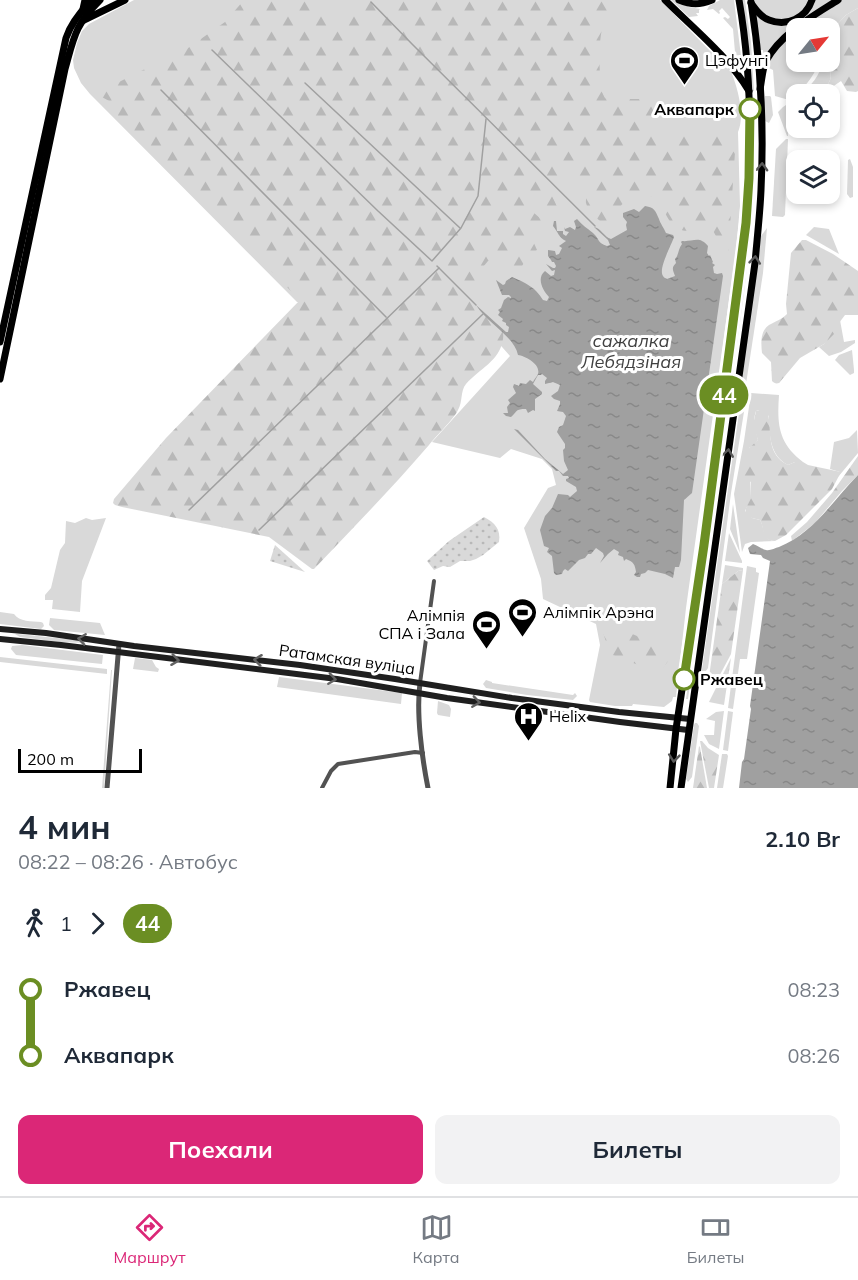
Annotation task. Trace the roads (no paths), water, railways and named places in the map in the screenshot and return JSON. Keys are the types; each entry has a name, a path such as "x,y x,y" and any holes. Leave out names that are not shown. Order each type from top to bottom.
{"main road":[{"path":"83,9 85,0"},
{"path":"0,342 68,33 83,9 92,0"},
{"path":"0,379 72,40 81,21 100,0"},
{"path":"81,21 125,0"},
{"path":"665,0 726,61 749,91"},
{"path":"679,0 693,5 712,0"},
{"path":"669,788 706,534 746,223 749,178 749,91 744,29 739,0"},
{"path":"751,2 768,20 786,21 802,16 812,0"},
{"path":"760,89 766,62 778,45 806,21 838,0"},
{"path":"681,788 755,263 762,159 757,41 751,2"},
{"name":"Ратамская вуліца","path":"0,629 300,665 512,698 690,719"},
{"name":"Ратамская вуліца","path":"0,639 348,681 554,713 688,730"}],"street":[{"path":"419,788 427,787 419,692 434,581"},
{"path":"107,788 119,644"},
{"path":"322,788 331,771 338,764 415,752 423,753"}],"water":[{"name":"сажалка Лебядзіная","path":"645,206 654,210 666,233 674,237 663,263 664,277 667,279 675,276 673,268 681,242 698,240 708,246 707,253 715,265 714,273 722,273 723,276 692,493 684,500 681,560 679,567 675,567 673,578 648,570 637,577 634,575 636,572 634,564 626,559 624,561 623,557 618,555 619,552 614,549 600,563 604,556 596,548 568,571 565,569 562,574 556,575 552,556 547,552 549,548 544,546 540,530 558,494 570,497 577,491 576,487 566,481 568,476 563,476 556,471 514,429 518,430 545,459 563,474 568,470 564,461 565,444 557,432 566,416 563,412 557,411 560,401 551,396 558,391 560,385 553,382 545,384 547,378 542,374 538,375 537,367 532,361 518,355 506,336 476,305 508,332 509,327 498,315 500,312 498,310 504,300 511,297 502,295 496,280 503,285 512,277 522,281 547,301 549,297 543,288 541,277 545,271 551,276 554,275 555,270 552,271 546,264 553,268 556,266 548,256 548,250 555,251 556,255 559,254 562,248 559,246 566,241 560,237 553,226 554,221 556,221 557,231 563,231 566,236 569,232 565,231 564,227 575,230 574,221 577,219 607,246 610,245 608,240 594,227 611,239 627,230 627,222 623,213 634,209 639,212"},
{"name":"сажалка Лебядзіная","path":"538,375 533,384 542,392 535,399 535,411 528,413 526,409 520,409 511,417 506,416 503,413 508,413 507,407 510,403 508,400 516,393 514,384 519,386 520,383 526,384 530,380 533,382"},
{"path":"858,475 858,788 739,788 770,561 761,555 750,554 748,548 753,544 769,550 791,541 813,525"}],"waterway":[{"path":"371,2 595,226"},
{"path":"212,50 432,261 461,228 478,196 486,119"},
{"path":"305,83 460,228"},
{"path":"161,90 386,317"},
{"path":"437,266 476,305"},
{"path":"189,510 439,268"},
{"path":"259,530 483,314"}],"place":[{"name":"Цэфунгі","path":"684,86"},
{"name":"Аквапарк","path":"750,109"},
{"name":"Алімпік Арэна","path":"522,638"},
{"name":"Алімпія СПА і Зала","path":"486,650"},
{"name":"Ржавец","path":"684,679"},
{"name":"Helix","path":"528,742"}]}
